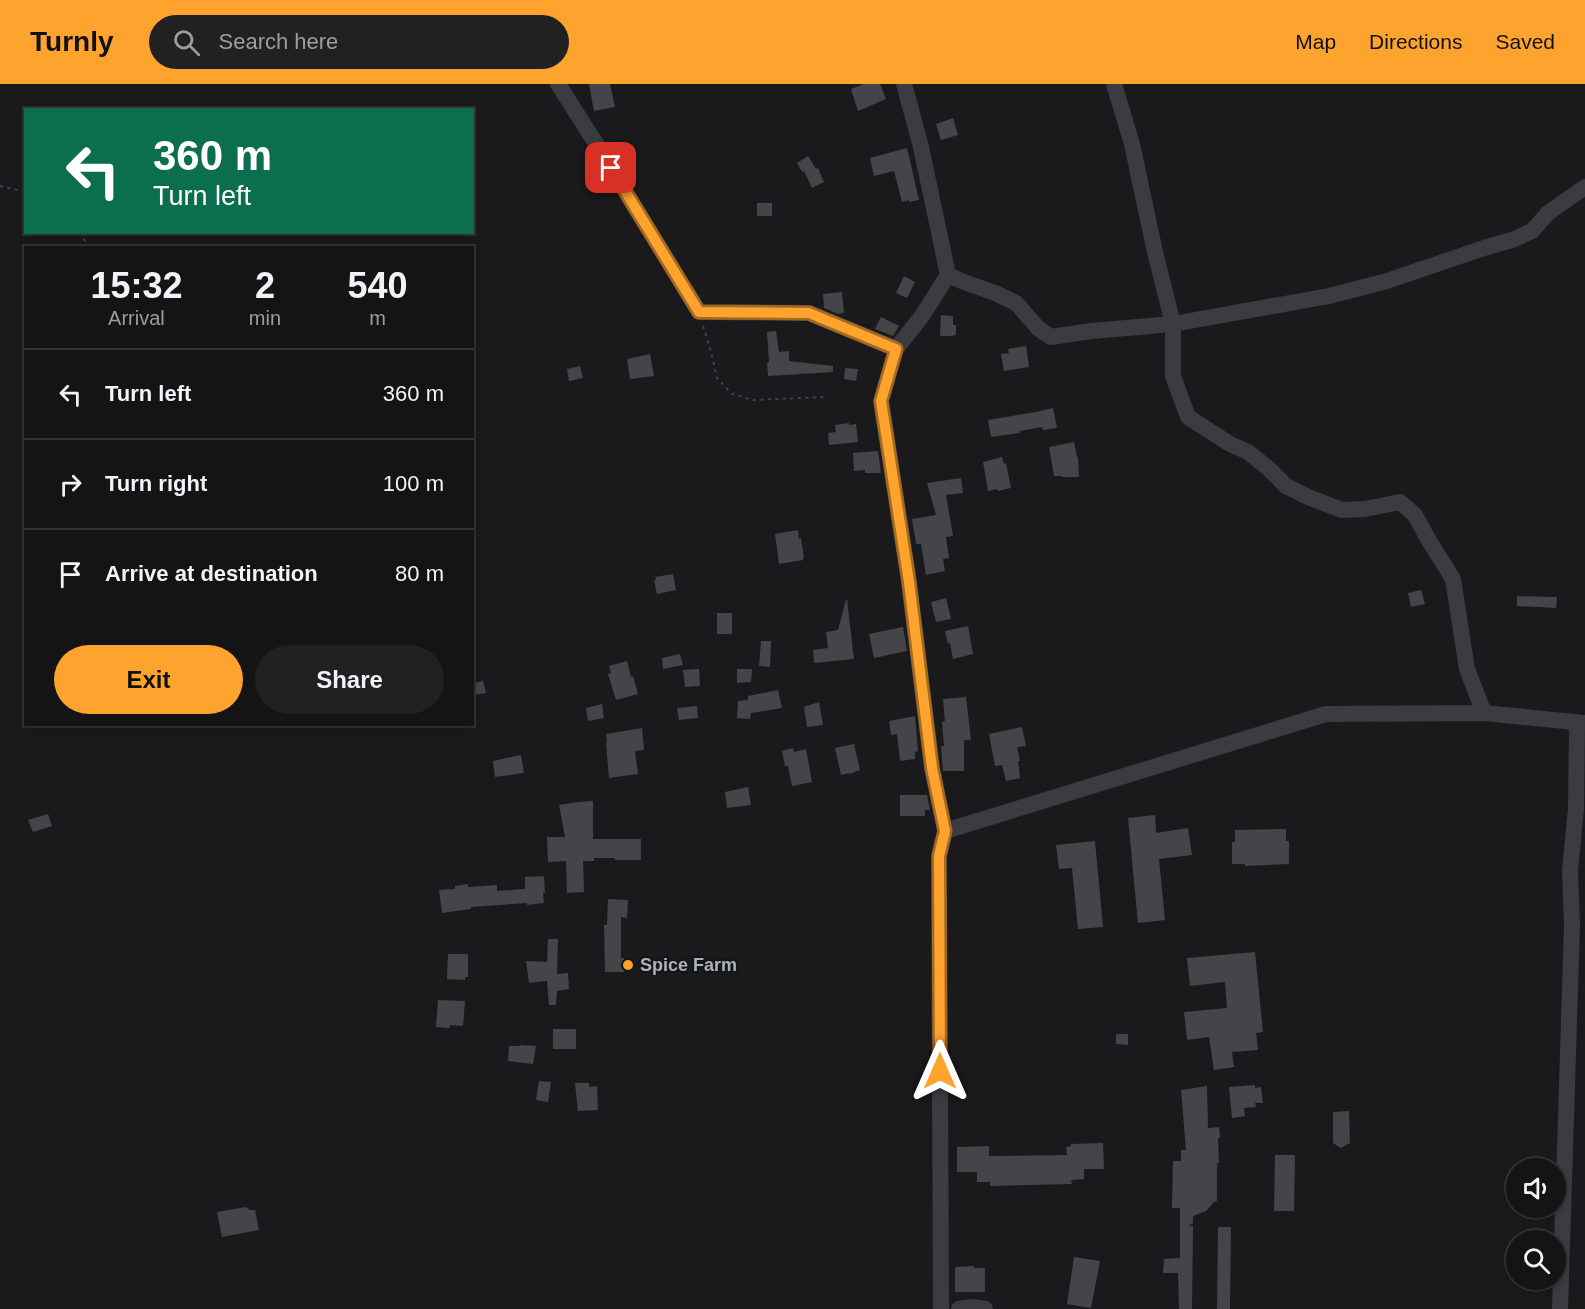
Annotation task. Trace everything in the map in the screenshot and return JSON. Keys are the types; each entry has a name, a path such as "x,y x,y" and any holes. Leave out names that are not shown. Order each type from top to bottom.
{"street":[{"path":"558,84 699,312 809,313 896,349"},
{"path":"904,84 921,147 948,275 922,316 896,349 881,401 909,582 932,768 945,831 939,856 941,1309"},
{"path":"1114,84 1132,144 1173,324 1173,376 1188,417 1230,444 1248,452 1286,486 1308,497 1342,510 1365,509 1400,502 1415,515 1453,579 1467,669 1484,713"},
{"path":"948,275 1016,303 1039,329 1051,337 1173,324 1329,296 1387,281 1512,240 1532,231 1548,213 1585,187"},
{"path":"945,831 1326,714 1484,713 1581,724 1570,871 1572,926 1560,1309"},
{"path":"959,1309 973,1307 985,1309"}],"path":[{"path":"0,186 24,192"},
{"path":"699,312 717,378 732,394 753,400 824,397"}],"building":[{"path":"589,84 610,84 615,107 594,111"},
{"path":"864,84 880,84 886,99 858,111 851,89"},
{"path":"953,118 958,135 941,140 936,124"},
{"path":"907,148 919,200 902,202 894,171 874,176 870,158"},
{"path":"808,156 816,169 818,168 824,182 812,188 804,171 802,172 797,163"},
{"path":"757,203 772,203 772,216 757,216"},
{"path":"904,276 915,282 907,298 896,293"},
{"path":"842,292 844,313 838,314 824,308 823,294"},
{"path":"941,315 953,316 956,335 940,336"},
{"path":"881,317 899,326 893,336 875,329"},
{"path":"776,331 779,352 789,351 789,361 833,366 833,372 768,376 767,332"},
{"path":"1026,346 1029,367 1004,371 1001,354 1009,353 1008,349"},
{"path":"650,354 654,376 630,379 627,359"},
{"path":"580,366 583,378 569,381 567,369"},
{"path":"845,368 858,369 856,381 844,379"},
{"path":"1053,408 1057,428 1043,430 1042,427 991,437 988,420"},
{"path":"849,423 849,425 856,424 858,442 829,445 828,433 836,432 835,425"},
{"path":"1074,442 1078,457 1079,477 1054,476 1049,447"},
{"path":"878,451 881,473 865,473 865,470 854,471 853,453"},
{"path":"1002,457 1004,464 1006,463 1011,488 988,491 983,462"},
{"path":"961,478 963,493 946,495 953,536 946,537 949,558 943,559 945,571 926,575 921,544 916,543 912,519 936,515 927,483"},
{"path":"798,530 803,560 779,564 775,534"},
{"path":"673,574 676,590 657,594 655,577"},
{"path":"1421,590 1425,604 1411,607 1408,593"},
{"path":"1517,596 1557,597 1556,608 1517,606"},
{"path":"946,598 951,619 936,622 931,602"},
{"path":"846,600 854,659 814,663 813,650 828,648 826,632 838,630"},
{"path":"717,613 732,613 732,634 717,634"},
{"path":"968,626 973,654 953,659 945,631"},
{"path":"903,627 907,651 874,658 869,634"},
{"path":"761,641 771,641 770,667 759,666"},
{"path":"680,654 683,665 663,669 662,658"},
{"path":"627,661 638,694 616,700 608,674 611,673 609,666"},
{"path":"699,669 700,686 685,687 683,670"},
{"path":"737,669 752,669 751,682 737,683"},
{"path":"483,681 486,693 474,695 474,683"},
{"path":"778,690 782,708 751,713 750,719 737,718 738,701 748,700 748,696"},
{"path":"966,697 971,740 964,740 964,771 943,771 941,746 944,746 942,722 945,721 943,699"},
{"path":"819,702 823,725 807,727 804,707"},
{"path":"602,704 604,718 588,721 586,708"},
{"path":"697,706 698,718 679,720 677,708"},
{"path":"915,716 918,751 915,752 915,759 900,761 897,734 891,735 889,721"},
{"path":"1022,727 1026,746 1017,747 1020,778 1006,781 1002,765 995,766 989,734"},
{"path":"642,728 644,750 635,751 638,774 609,778 606,734"},
{"path":"854,744 860,770 841,775 835,748"},
{"path":"793,748 794,752 806,749 812,782 792,786 782,751"},
{"path":"521,755 524,773 495,777 493,761"},
{"path":"748,787 751,805 727,808 725,792"},
{"path":"900,795 927,795 930,810 925,810 925,816 900,816"},
{"path":"593,801 593,839 641,839 641,860 594,858 594,861 583,861 584,892 567,893 566,861 548,862 547,837 565,837 559,805"},
{"path":"48,814 52,826 33,832 28,820"},
{"path":"1155,815 1156,833 1188,828 1192,855 1159,859 1165,920 1138,923 1128,818"},
{"path":"1286,829 1286,841 1289,841 1289,864 1245,866 1245,864 1232,864 1232,842 1235,842 1235,830"},
{"path":"1095,841 1103,927 1078,929 1072,868 1059,869 1056,845"},
{"path":"544,876 544,903 471,907 471,909 442,913 439,890 455,889 455,886 468,884 468,887 497,885 497,891 525,889 525,877"},
{"path":"608,899 628,900 627,918 621,917 621,958 624,958 624,972 605,972 604,925 607,925"},
{"path":"548,939 558,939 557,974 568,973 569,989 557,991 556,1005 549,1005 547,981 529,983 526,961 547,962"},
{"path":"1255,952 1263,1032 1256,1033 1258,1050 1232,1052 1234,1067 1214,1070 1209,1037 1187,1040 1184,1012 1227,1008 1225,982 1190,986 1187,958"},
{"path":"448,954 468,954 468,977 465,977 465,980 447,979"},
{"path":"438,1000 465,1001 463,1026 436,1027"},
{"path":"553,1029 576,1029 576,1049 553,1049"},
{"path":"1116,1034 1128,1034 1128,1045 1116,1044"},
{"path":"509,1046 536,1046 533,1064 508,1061"},
{"path":"539,1081 551,1082 548,1102 536,1100"},
{"path":"575,1083 589,1083 589,1087 597,1086 598,1110 578,1111"},
{"path":"1255,1085 1255,1088 1261,1087 1263,1103 1255,1103 1256,1107 1244,1108 1245,1116 1232,1118 1229,1087"},
{"path":"1207,1086 1208,1128 1219,1127 1220,1138 1218,1138 1217,1201 1206,1211 1193,1216 1193,1223 1189,1226 1193,1226 1192,1309 1179,1309 1178,1273 1163,1273 1164,1259 1180,1258 1180,1208 1172,1208 1173,1161 1181,1161 1181,1150 1186,1150 1181,1090"},
{"path":"1349,1111 1350,1143 1341,1148 1333,1143 1333,1112"},
{"path":"1103,1143 1104,1169 1084,1169 1084,1179 1071,1180 1072,1184 990,1186 990,1182 977,1182 977,1172 957,1172 957,1147 989,1146 989,1156 1067,1155 1066,1147 1071,1144"},
{"path":"1275,1155 1295,1155 1294,1211 1274,1211"},
{"path":"246,1207 255,1210 259,1230 222,1237 217,1212"},
{"path":"1218,1227 1231,1227 1230,1309 1217,1309"},
{"path":"1074,1257 1100,1261 1091,1308 1067,1304"},
{"path":"974,1266 974,1268 985,1268 985,1292 955,1292 955,1267"}],"place":[{"name":"Spice Farm","path":"628,965"}],"route":[{"path":"611,168 699,312 809,313 896,349 881,401 909,582 932,768 945,831 939,856 940,1071"}]}
